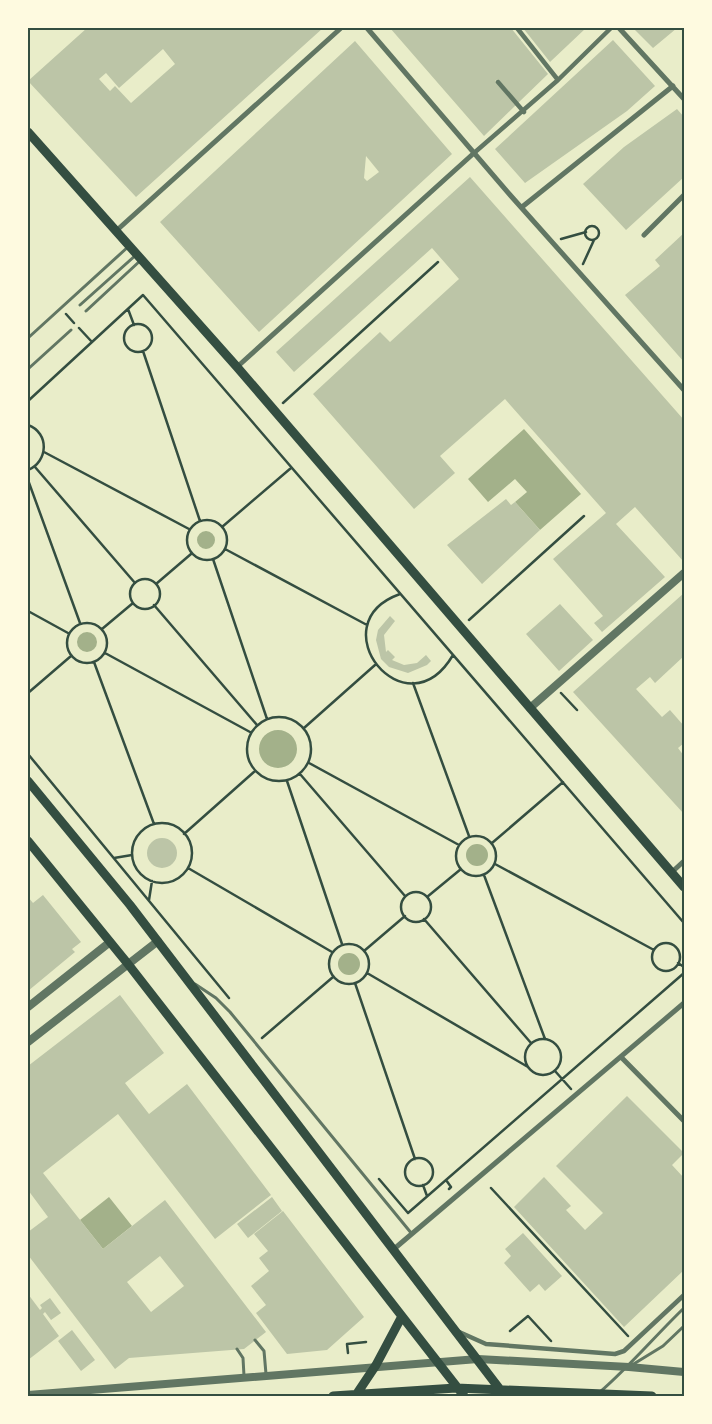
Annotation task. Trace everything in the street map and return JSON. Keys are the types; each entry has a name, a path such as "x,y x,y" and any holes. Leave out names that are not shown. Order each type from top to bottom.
{"main road":[{"path":"28,132 237,368 684,887"},
{"path":"28,781 158,941 505,1396"},
{"path":"28,841 128,964 435,1362 464,1396"},
{"path":"356,1394 376,1365 402,1318"},
{"path":"332,1396 456,1388 499,1388 597,1395 652,1396"}],"street":[{"path":"116,231 341,28"},
{"path":"367,28 474,153 684,390"},
{"path":"517,28 558,80"},
{"path":"237,368 474,153 524,112 612,28"},
{"path":"619,28 684,99"},
{"path":"498,82 524,112"},
{"path":"522,207 673,86"},
{"path":"644,235 684,195"},
{"path":"530,708 684,572"},
{"path":"672,872 684,861"},
{"path":"28,1042 158,941"},
{"path":"28,1007 110,942"},
{"path":"394,1249 684,1003"},
{"path":"621,1057 684,1121"},
{"path":"456,1330 486,1344 615,1354 624,1351 684,1295"},
{"path":"28,1395 376,1365 478,1359 629,1366 684,1372"}],"lane":[{"path":"28,338 129,246"},
{"path":"80,305 139,257"},
{"path":"86,311 139,257"},
{"path":"28,369 71,330"},
{"path":"183,974 230,1012 412,1234"},
{"path":"597,1395 629,1366 654,1337 684,1308"},
{"path":"629,1366 663,1346 684,1326"},
{"path":"255,1340 264,1351 266,1374"},
{"path":"237,1349 243,1358 244,1376"}],"path":[{"path":"553,242 586,232 590,227 596,228 599,234 594,240 580,272"},
{"path":"586,232 588,238 594,240"},
{"path":"274,411 438,262"},
{"path":"28,401 143,295 684,923"},
{"path":"128,309 134,325"},
{"path":"134,325 144,326 151,334 150,344 143,351 135,351 126,344 125,333 134,325"},
{"path":"143,351 200,521"},
{"path":"28,425 38,432 42,438 44,452 35,467 28,470"},
{"path":"44,452 189,530"},
{"path":"35,467 135,583"},
{"path":"222,527 292,468"},
{"path":"28,480 80,623"},
{"path":"461,628 584,516"},
{"path":"200,521 213,521 222,527 227,539 225,549 213,559 203,560 191,554 186,542 189,530 200,521"},
{"path":"225,549 368,625"},
{"path":"156,584 191,554"},
{"path":"213,559 267,719"},
{"path":"148,579 156,584 160,595 154,605 144,608 133,603 130,594 135,583 148,579"},
{"path":"400,594 382,603 368,625 366,646 375,665 394,680 412,683 426,680 439,673 453,655"},
{"path":"102,629 133,603"},
{"path":"154,605 257,725"},
{"path":"28,611 68,633"},
{"path":"80,623 92,623 102,629 107,642 104,653 94,662 80,662 71,656 66,645 68,633 80,623"},
{"path":"104,653 251,732"},
{"path":"28,693 71,656"},
{"path":"94,662 154,824"},
{"path":"304,728 375,665"},
{"path":"412,683 469,836"},
{"path":"555,686 577,710"},
{"path":"286,717 304,728 310,742 309,763 300,774 287,780 272,781 255,771 247,757 248,740 251,732 257,725 267,719 286,717"},
{"path":"28,754 231,1000"},
{"path":"309,763 459,845"},
{"path":"184,834 255,771"},
{"path":"300,774 405,896"},
{"path":"287,780 342,944"},
{"path":"492,843 563,782"},
{"path":"154,824 170,825 184,834 192,850 188,868 176,880 152,882 138,871 132,855 133,845 138,836 154,824"},
{"path":"469,836 482,836 492,843 496,851 495,864 484,875 469,875 460,869 456,858 459,845 469,836"},
{"path":"114,858 132,855"},
{"path":"495,864 654,950"},
{"path":"188,868 332,952"},
{"path":"427,897 460,869"},
{"path":"484,875 545,1039"},
{"path":"149,900 152,882"},
{"path":"419,892 427,897 430,906 424,919 414,921 405,916 401,906 405,896 409,893 419,892"},
{"path":"364,951 405,916"},
{"path":"424,919 531,1043"},
{"path":"342,944 353,944 364,951 369,961 367,973 356,983 344,984 333,977 328,968 332,952 342,944"},
{"path":"662,944 671,944 679,952 678,963 670,970 659,969 652,960 654,950 662,944"},
{"path":"678,963 684,967"},
{"path":"367,973 541,1075 555,1071 561,1062 561,1052 554,1043 545,1039 531,1043 526,1052 528,1067"},
{"path":"376,1175 408,1213 684,973"},
{"path":"262,1038 333,977"},
{"path":"356,983 415,1159"},
{"path":"256,1030 269,1045"},
{"path":"555,1071 576,1095"},
{"path":"415,1159 424,1159 432,1167 431,1178 424,1185 412,1184 405,1175 407,1164 415,1159"},
{"path":"446,1180 451,1187"},
{"path":"424,1185 427,1196"},
{"path":"492,1188 628,1338"},
{"path":"510,1331 528,1316 554,1344"},
{"path":"348,1353 347,1344 366,1342"}],"shaded area":[{"path":"524,429 581,494 540,530 515,502 527,492 515,479 488,502 468,479"},
{"path":"206,531 214,536 215,540 210,548 206,549 198,544 197,540 202,532"},
{"path":"87,632 94,635 97,642 94,649 87,652 80,649 77,642 80,635"},
{"path":"278,730 292,735 297,749 292,763 278,768 264,763 259,749 264,735"},
{"path":"477,844 485,847 488,855 485,863 477,866 469,863 466,855 469,847"},
{"path":"349,953 357,956 360,964 357,972 349,975 341,972 338,964 341,956"},
{"path":"109,1197 132,1226 103,1249 80,1220"}],"building":[{"path":"87,28 323,28 136,197 28,81","holes":["163,49 175,64 131,103 115,86 110,91 99,79 106,73 119,88"]},
{"path":"390,28 511,28 548,74 518,103 498,79 495,81 516,105 484,136"},
{"path":"523,28 586,28 550,62"},
{"path":"633,28 677,28 653,48"},
{"path":"613,40 655,86 627,111 525,183 495,149"},
{"path":"355,41 452,154 259,332 160,222","holes":["366,156 379,172 367,181 364,178"]},
{"path":"677,109 684,117 684,177 626,230 583,184 624,147"},
{"path":"470,177 684,420 684,560 635,507 616,524 665,577 602,632 594,623 603,616 553,559 606,513 505,399 440,456 455,473 414,509 313,394 380,332 390,342 459,279 432,248 294,372 276,352"},
{"path":"684,233 684,362 625,295 660,266 655,260"},
{"path":"506,499 511,505 515,502 540,530 482,584 447,545"},
{"path":"684,593 684,656 655,683 650,677 636,689 662,717 670,710 684,726 684,743 678,748 684,756 684,814 573,692"},
{"path":"560,604 593,640 559,671 526,634"},
{"path":"390,616 395,621 384,635 386,652 388,650 395,657 392,660 404,665 417,663 426,655 431,661 427,665 408,673 389,667 381,659 376,640 378,630"},
{"path":"162,838 172,843 177,853 172,863 162,868 152,863 147,853 152,843"},
{"path":"43,895 81,942 72,949 75,952 28,991 28,897 33,903"},
{"path":"120,995 164,1053 125,1083 149,1114 187,1084 271,1195 215,1239 118,1114 43,1173 103,1249 165,1200 266,1332 244,1349 129,1358 115,1369 28,1255 28,1232 48,1217 28,1190 28,1066","holes":["160,1256 184,1286 151,1312 127,1282"]},
{"path":"627,1096 684,1153 672,1165 684,1178 684,1270 624,1327 514,1207 544,1177 571,1206 566,1210 585,1230 603,1213 556,1166"},
{"path":"272,1197 282,1211 248,1238 237,1224"},
{"path":"283,1211 364,1317 327,1350 287,1354 256,1313 266,1305 251,1286 269,1271 259,1258 268,1251 254,1234"},
{"path":"523,1233 562,1276 545,1291 539,1284 530,1292 504,1263 511,1256 505,1249"},
{"path":"28,1294 40,1310 42,1308 40,1305 50,1298 61,1313 51,1320 45,1312 43,1314 59,1336 28,1360"},
{"path":"72,1330 95,1360 81,1371 58,1341"}]}
